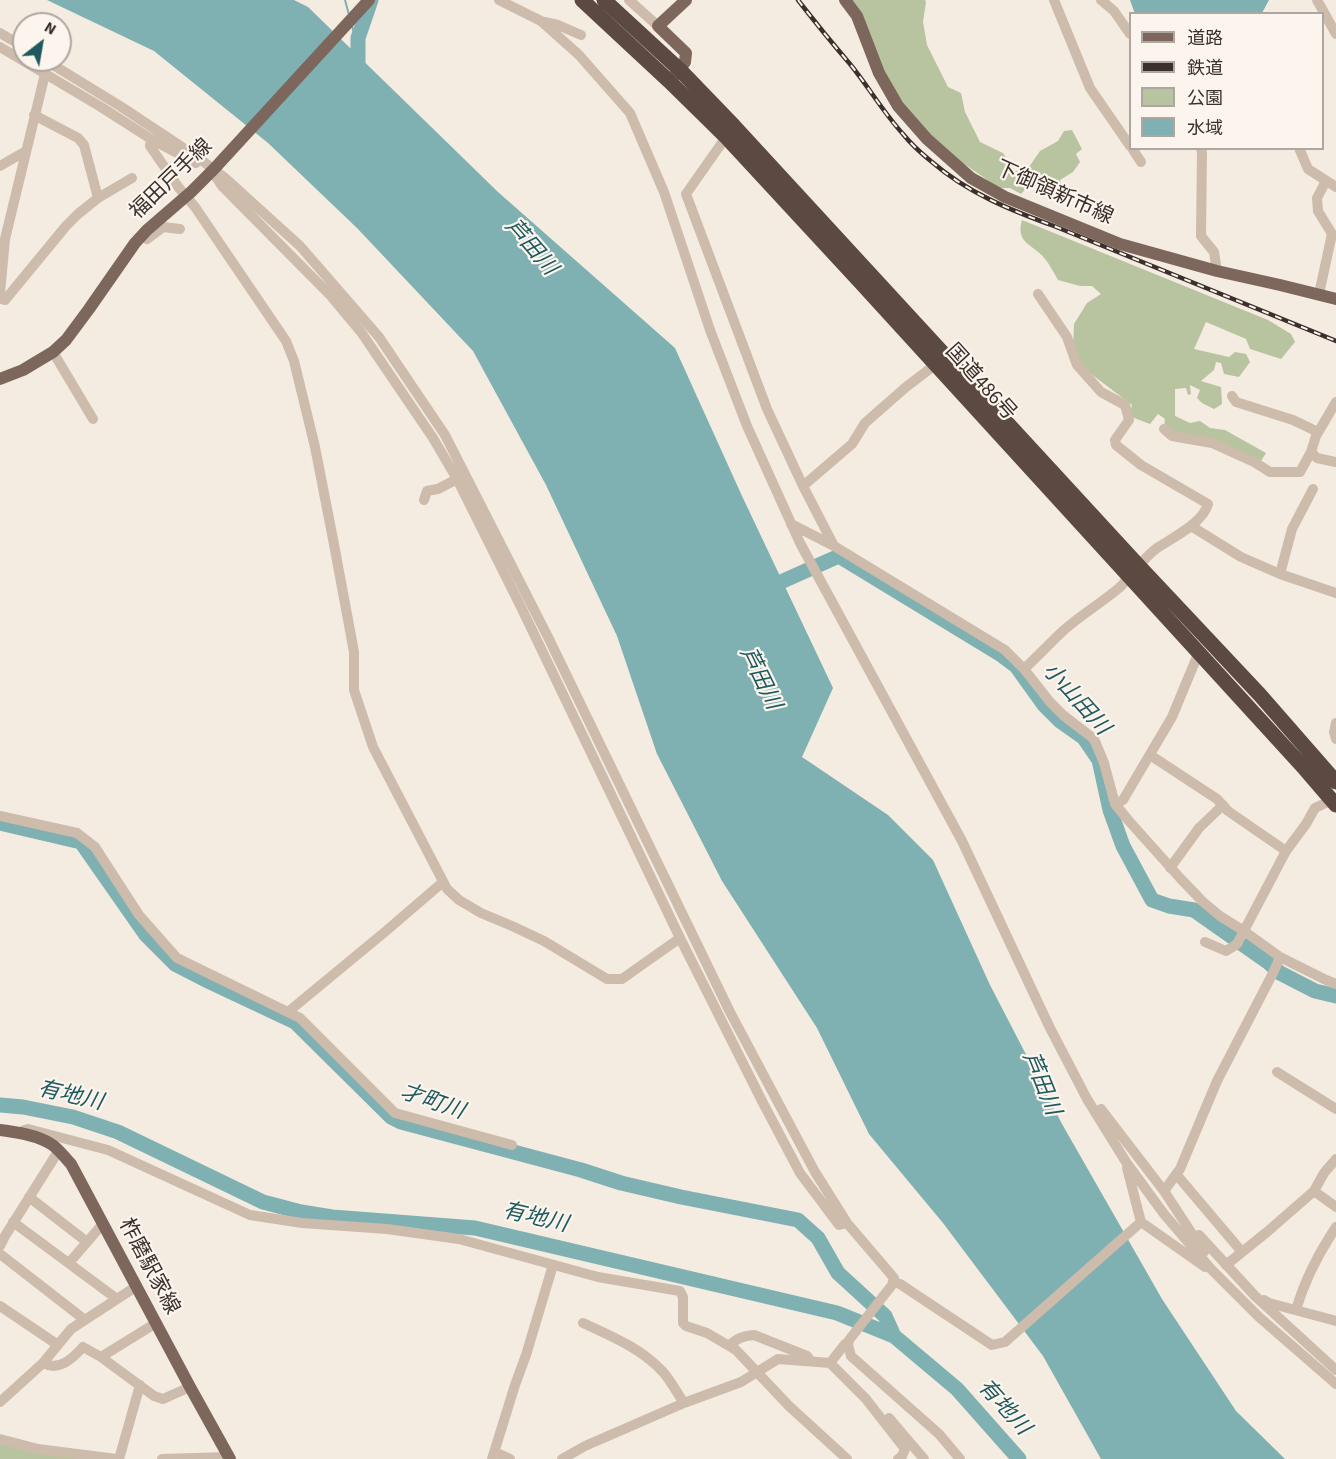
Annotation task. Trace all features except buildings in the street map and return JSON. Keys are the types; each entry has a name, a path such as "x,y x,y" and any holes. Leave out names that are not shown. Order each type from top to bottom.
{"highway":[{"name":"国道486号","path":"582,0 734,126 871,273 1134,571 1199,652 1335,801"},
{"name":"国道486号","path":"604,0 675,75 726,137 936,365 1134,571 1252,687 1336,782"}],"main road":[{"name":"福田戸手線","path":"0,379 23,370 53,352 66,340 135,243 215,167 369,0"},
{"name":"下御領新市線","path":"844,0 857,16 879,73 898,106 927,139 970,178 1005,197 1120,244 1217,271 1336,299"},
{"path":"675,75 685,62 686,53 658,26 678,2"},
{"name":"柞磨駅家線","path":"0,1130 18,1132 49,1142 71,1164 229,1458"}],"street":[{"path":"499,0 540,21 579,55 630,113 664,192 710,330 747,426 791,524 805,554 962,841 1049,1026 1087,1099 1126,1162 1164,1214 1259,1317 1336,1384"},
{"path":"629,0 658,26"},
{"path":"1053,0 1090,88 1129,144"},
{"path":"1103,1 1114,11 1129,31"},
{"path":"1324,13 1336,34"},
{"path":"540,21 558,25 581,35"},
{"path":"0,47 151,139 189,160 215,167"},
{"path":"65,72 215,167 300,246 379,336 446,435 548,637 730,1012 815,1172 847,1223 893,1282 992,1345 1005,1342 1141,1222"},
{"path":"0,293 5,239 45,74"},
{"path":"34,116 78,138 84,145 98,198"},
{"path":"726,137 686,194 767,409 834,546"},
{"path":"151,139 150,146 195,207 286,341 294,360 315,447 354,652 354,690 373,747 447,889 459,900 481,913 544,941 607,979 622,979 680,938"},
{"path":"1133,150 1142,162"},
{"path":"1201,150 1201,236 1214,252 1217,271"},
{"path":"1300,150 1308,169 1336,187"},
{"path":"0,166 26,151"},
{"path":"215,167 216,177 222,186 331,296 361,332 433,438 457,479 521,607 762,1103 800,1173 839,1225 847,1223"},
{"path":"0,298 5,300 78,214 98,198 132,178"},
{"path":"1319,294 1332,234 1318,211 1317,198 1326,180"},
{"path":"142,236 147,239 163,227 180,229"},
{"path":"1024,669 1066,629 1102,602 1155,550 1191,526 1207,510 1208,504 1142,465 1116,446 1115,440 1129,420 1125,405 1101,392 1077,365 1067,337 1038,294"},
{"path":"53,352 93,419"},
{"path":"803,486 852,444 865,423 906,387 936,365"},
{"path":"1232,396 1236,402 1293,420 1318,432"},
{"path":"1164,429 1172,436 1212,443 1270,472 1300,472 1311,453 1318,432 1336,402"},
{"path":"431,414 430,419 435,434 433,438"},
{"path":"1311,453 1317,459 1336,462"},
{"path":"424,500 427,491 438,489 457,479"},
{"path":"1280,574 1292,529 1313,489"},
{"path":"791,524 834,546 1005,650 1024,669 1050,702 1094,739 1104,763 1115,804 1202,901 1221,916 1241,937 1277,965 1336,984"},
{"path":"1191,526 1241,556 1280,574 1336,593"},
{"path":"1115,804 1123,800 1172,717 1199,652"},
{"path":"1336,723 1334,732 1336,739"},
{"path":"1150,755 1217,799 1228,811 1286,851"},
{"path":"1205,942 1226,951 1241,937 1286,851 1315,808 1335,801"},
{"path":"1170,868 1199,828 1223,805"},
{"path":"0,816 77,833 95,847 139,915 177,958 300,1018 395,1113 512,1145"},
{"path":"288,1012 443,882"},
{"path":"1164,1191 1176,1174 1217,1081 1277,965"},
{"path":"1277,1072 1336,1109"},
{"path":"1087,1099 1093,1099 1164,1191 1212,1268 1269,1303 1336,1321"},
{"path":"18,1132 28,1129 108,1150 250,1215 302,1223 387,1229 459,1239 598,1277 680,1291 684,1297 683,1323 736,1350 789,1406 847,1459"},
{"path":"0,1246 59,1150"},
{"path":"1226,1265 1314,1191 1324,1173 1336,1159"},
{"path":"1126,1162 1141,1222 1203,1267 1212,1268"},
{"path":"1176,1174 1242,1252"},
{"path":"1314,1191 1336,1207"},
{"path":"29,1197 87,1242"},
{"path":"14,1222 117,1299"},
{"path":"69,1263 104,1225"},
{"path":"1186,1226 1193,1229 1256,1296 1336,1370"},
{"path":"1296,1310 1304,1287 1336,1227"},
{"path":"0,1254 85,1320"},
{"path":"510,1459 493,1456 553,1265"},
{"path":"830,1364 893,1282"},
{"path":"0,1402 44,1363 71,1329 137,1286"},
{"path":"0,1306 58,1345"},
{"path":"101,1357 156,1323"},
{"path":"583,1323 627,1344 648,1358 664,1373 684,1403"},
{"path":"729,1346 737,1339 754,1335 807,1356 812,1362"},
{"path":"849,1342 851,1356 939,1434 960,1459"},
{"path":"44,1363 47,1366 67,1363 83,1347 101,1357 154,1396 162,1399 190,1388"},
{"path":"562,1459 585,1446 684,1403 741,1382 778,1359 830,1364 866,1399 905,1449 898,1459"},
{"path":"0,1439 38,1449 117,1459 140,1385"},
{"path":"866,1399 877,1406 924,1459"},
{"path":"162,1459 229,1458"}],"green space":[{"path":"848,0 925,0 923,22 927,45 948,87 961,93 965,112 980,142 1003,153 1015,171 1027,170 1040,151 1058,141 1064,131 1072,130 1082,149 1076,154 1080,162 1073,172 1060,180 1065,192 1057,194 1047,181 1038,176 1021,194 1010,188 995,188 957,159 896,97"},
{"path":"1022,220 1268,320 1291,334 1295,342 1281,359 1250,349 1246,339 1206,322 1194,349 1229,357 1235,352 1246,354 1250,362 1239,377 1224,374 1221,363 1216,362 1214,370 1201,381 1221,387 1222,404 1214,409 1197,398 1200,390 1190,385 1191,394 1188,395 1186,388 1175,389 1175,416 1190,423 1200,421 1210,428 1225,430 1266,453 1261,461 1177,434 1164,426 1165,419 1158,414 1150,424 1129,416 1132,405 1082,367 1073,349 1074,324 1087,303 1101,294 1092,286 1080,286 1058,280 1041,254 1023,239"},
{"path":"0,1442 85,1459 0,1459"}],"water":[{"name":"芦田川","path":"47,0 294,0 308,7 498,192 675,348 833,688 802,757 888,815 933,860 990,985 1062,1124 1162,1299 1236,1411 1285,1459 1101,1459 1043,1356 943,1223 869,1134 817,1028 722,881 657,754 617,636 546,485 473,351 357,228 268,143 154,51"},
{"path":"1130,0 1269,0 1263,12 1134,12"}],"waterway":[{"path":"345,0 349,15"},
{"path":"358,74 358,38 371,0"},
{"path":"352,26 356,56"},
{"name":"小山田川","path":"765,589 839,556 1000,654 1016,666 1044,705 1060,721 1084,738 1099,760 1110,810 1123,846 1152,900 1169,906 1194,910 1280,973 1315,991 1336,996"},
{"name":"才町川","path":"0,823 81,842 146,935 175,964 295,1022 391,1117 401,1122 581,1170 621,1183 798,1220 818,1238 838,1273 885,1316 894,1336"},
{"name":"有地川","path":"0,1105 73,1117 118,1132 263,1202 301,1212 332,1217 475,1228 837,1313 894,1336 957,1389 1019,1459"}],"railway":[{"path":"798,0 857,72 906,138 928,159 960,183 1021,214 1336,341"}]}
